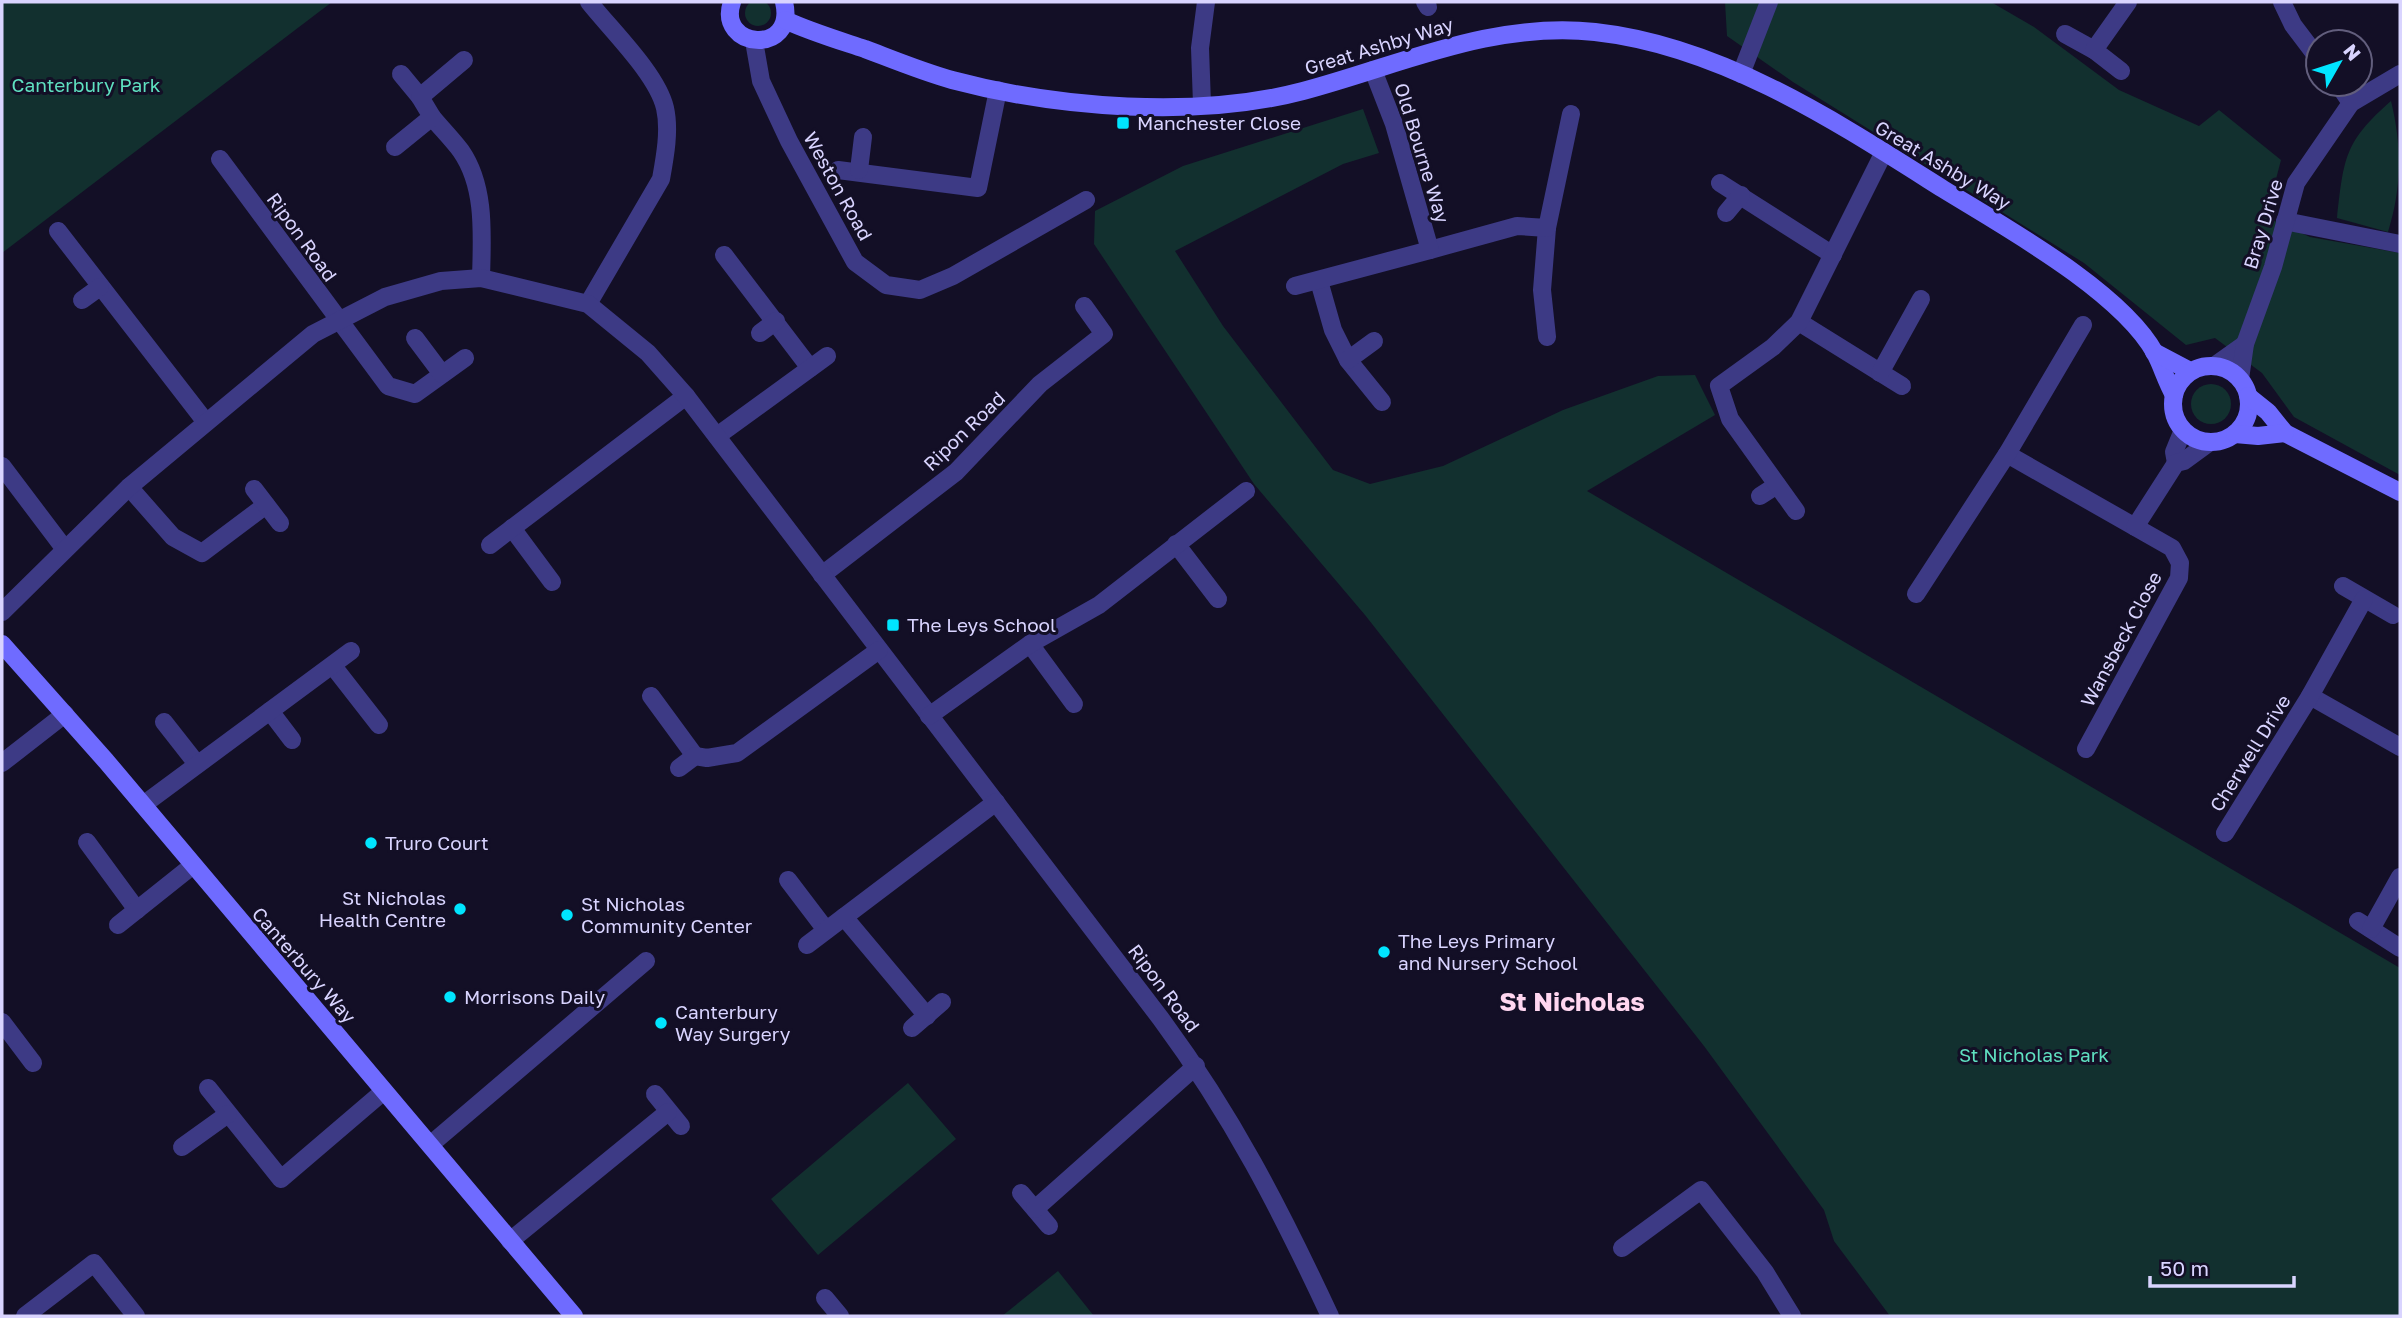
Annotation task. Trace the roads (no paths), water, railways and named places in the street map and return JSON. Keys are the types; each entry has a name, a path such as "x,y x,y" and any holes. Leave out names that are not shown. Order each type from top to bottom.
{"street":[{"path":"588,304 661,179 666,155 665,108 655,87 589,2"},
{"path":"732,2 732,24 737,32 754,41 773,36 785,20 784,2"},
{"path":"1202,104 1200,47 1206,2"},
{"path":"1741,74 1769,2"},
{"path":"2094,50 2128,2"},
{"path":"2282,2 2293,25 2304,40"},
{"name":"Great Ashby Way","path":"785,20 949,79 998,90 1092,104 1202,104 1272,97 1373,70 1440,47 1490,35 1564,30 1653,42 1741,74 1884,152 2083,279 2124,315 2154,352 2174,395"},
{"path":"2065,34 2094,50 2121,71"},
{"name":"Weston Road","path":"754,41 761,81 789,141 855,262 886,285 920,290 953,276 1087,200"},
{"path":"420,97 464,60"},
{"name":"Old Bourne Way","path":"1373,70 1394,124 1430,250"},
{"path":"401,74 462,152 476,188 483,224 481,278"},
{"name":"Bray Drive","path":"2240,379 2245,344 2296,183 2351,103 2400,74"},
{"path":"838,170 859,170 978,188 998,90"},
{"path":"2348,98 2351,103"},
{"path":"1547,337 1542,290 1547,228 1571,114"},
{"path":"395,147 432,117"},
{"path":"859,170 863,137"},
{"path":"1796,511 1731,419 1719,386 1773,347 1800,322 1884,152"},
{"name":"Ripon Road","path":"220,159 388,386 415,394 465,358"},
{"path":"234,178 248,167"},
{"path":"1720,183 1833,255"},
{"path":"1726,213 1741,195"},
{"path":"2286,221 2400,244"},
{"name":"Old Bourne Way","path":"1295,286 1517,226 1547,228"},
{"path":"58,231 205,421"},
{"path":"723,255 810,368"},
{"name":"Ripon Road","path":"2,612 64,548 129,487 205,421 313,334 338,319 385,296 441,281 481,278 588,304 648,353 686,396 1196,1066 1256,1163 1330,1316"},
{"path":"1319,281 1333,330 1348,360 1382,402"},
{"path":"82,300 100,287"},
{"path":"1880,373 1921,299"},
{"name":"Ripon Road","path":"822,575 956,472 1040,384 1104,334 1084,306"},
{"path":"760,333 776,321"},
{"path":"1800,322 1902,386"},
{"path":"1916,594 2007,453 2083,325"},
{"path":"415,338 442,374"},
{"path":"1348,360 1374,341"},
{"path":"2210,442 2195,438 2183,430 2174,414 2174,395 2183,378 2190,372 2214,366 2245,344"},
{"name":"Great Ashby Way","path":"2154,352 2190,372"},
{"path":"717,436 827,356"},
{"path":"2214,366 2233,373 2240,379 2248,396 2285,433 2400,492"},
{"path":"490,545 686,396"},
{"path":"2235,433 2247,417 2248,396"},
{"path":"2176,463 2174,452 2183,430"},
{"path":"2135,527 2176,463 2210,442 2235,433 2258,436 2285,433"},
{"name":"Wansbeck Close","path":"2007,453 2172,548 2181,569 2086,749"},
{"path":"2,466 64,548"},
{"path":"1760,496 1777,485"},
{"path":"129,487 173,537 201,552 266,505"},
{"path":"254,489 279,523"},
{"path":"929,716 1030,644 1099,604 1246,491"},
{"path":"512,528 552,582"},
{"path":"1176,544 1217,599"},
{"path":"2343,586 2393,615"},
{"name":"Cherwell Drive","path":"2225,833 2310,696 2364,599"},
{"name":"Canterbury Way","path":"2,644 65,714 574,1316"},
{"path":"1030,644 1074,704"},
{"path":"651,696 695,756 707,758 737,752 878,650"},
{"path":"143,806 351,651"},
{"path":"333,666 379,725"},
{"name":"Cherwell Drive","path":"2310,696 2400,747"},
{"path":"270,710 292,740"},
{"path":"2,763 65,714"},
{"path":"164,722 197,764"},
{"path":"679,768 695,756"},
{"path":"807,945 996,802"},
{"path":"87,842 137,910"},
{"path":"118,925 192,866"},
{"path":"2400,877 2365,925 2400,948"},
{"path":"788,880 827,930"},
{"path":"844,917 927,1016"},
{"path":"429,1144 646,961"},
{"path":"912,1028 942,1002"},
{"path":"2,1022 16,1051 33,1063"},
{"path":"1035,1209 1196,1066"},
{"path":"208,1088 281,1179 384,1091"},
{"path":"510,1241 675,1119 655,1094"},
{"path":"182,1147 228,1114"},
{"path":"1622,1248 1701,1190 1765,1272 1791,1316"},
{"path":"1021,1192 1049,1226"},
{"path":"25,1316 47,1310 94,1263 136,1316"},
{"path":"825,1298 839,1316"}],"place":[{"name":"Manchester Close","path":"1123,123"},
{"name":"The Leys School","path":"893,625"},
{"name":"Truro Court","path":"371,843"},
{"name":"St Nicholas Health Centre","path":"460,909"},
{"name":"St Nicholas Community Center","path":"567,915"},
{"name":"The Leys Primary and Nursery School","path":"1384,952"},
{"name":"Morrisons Daily","path":"450,997"},
{"name":"Canterbury Way Surgery","path":"661,1023"}],"district":[{"name":"St Nicholas","path":"1572,1002"}],"park label":[{"name":"Canterbury Park","path":"86,85"},
{"name":"St Nicholas Park","path":"2034,1055"}]}
